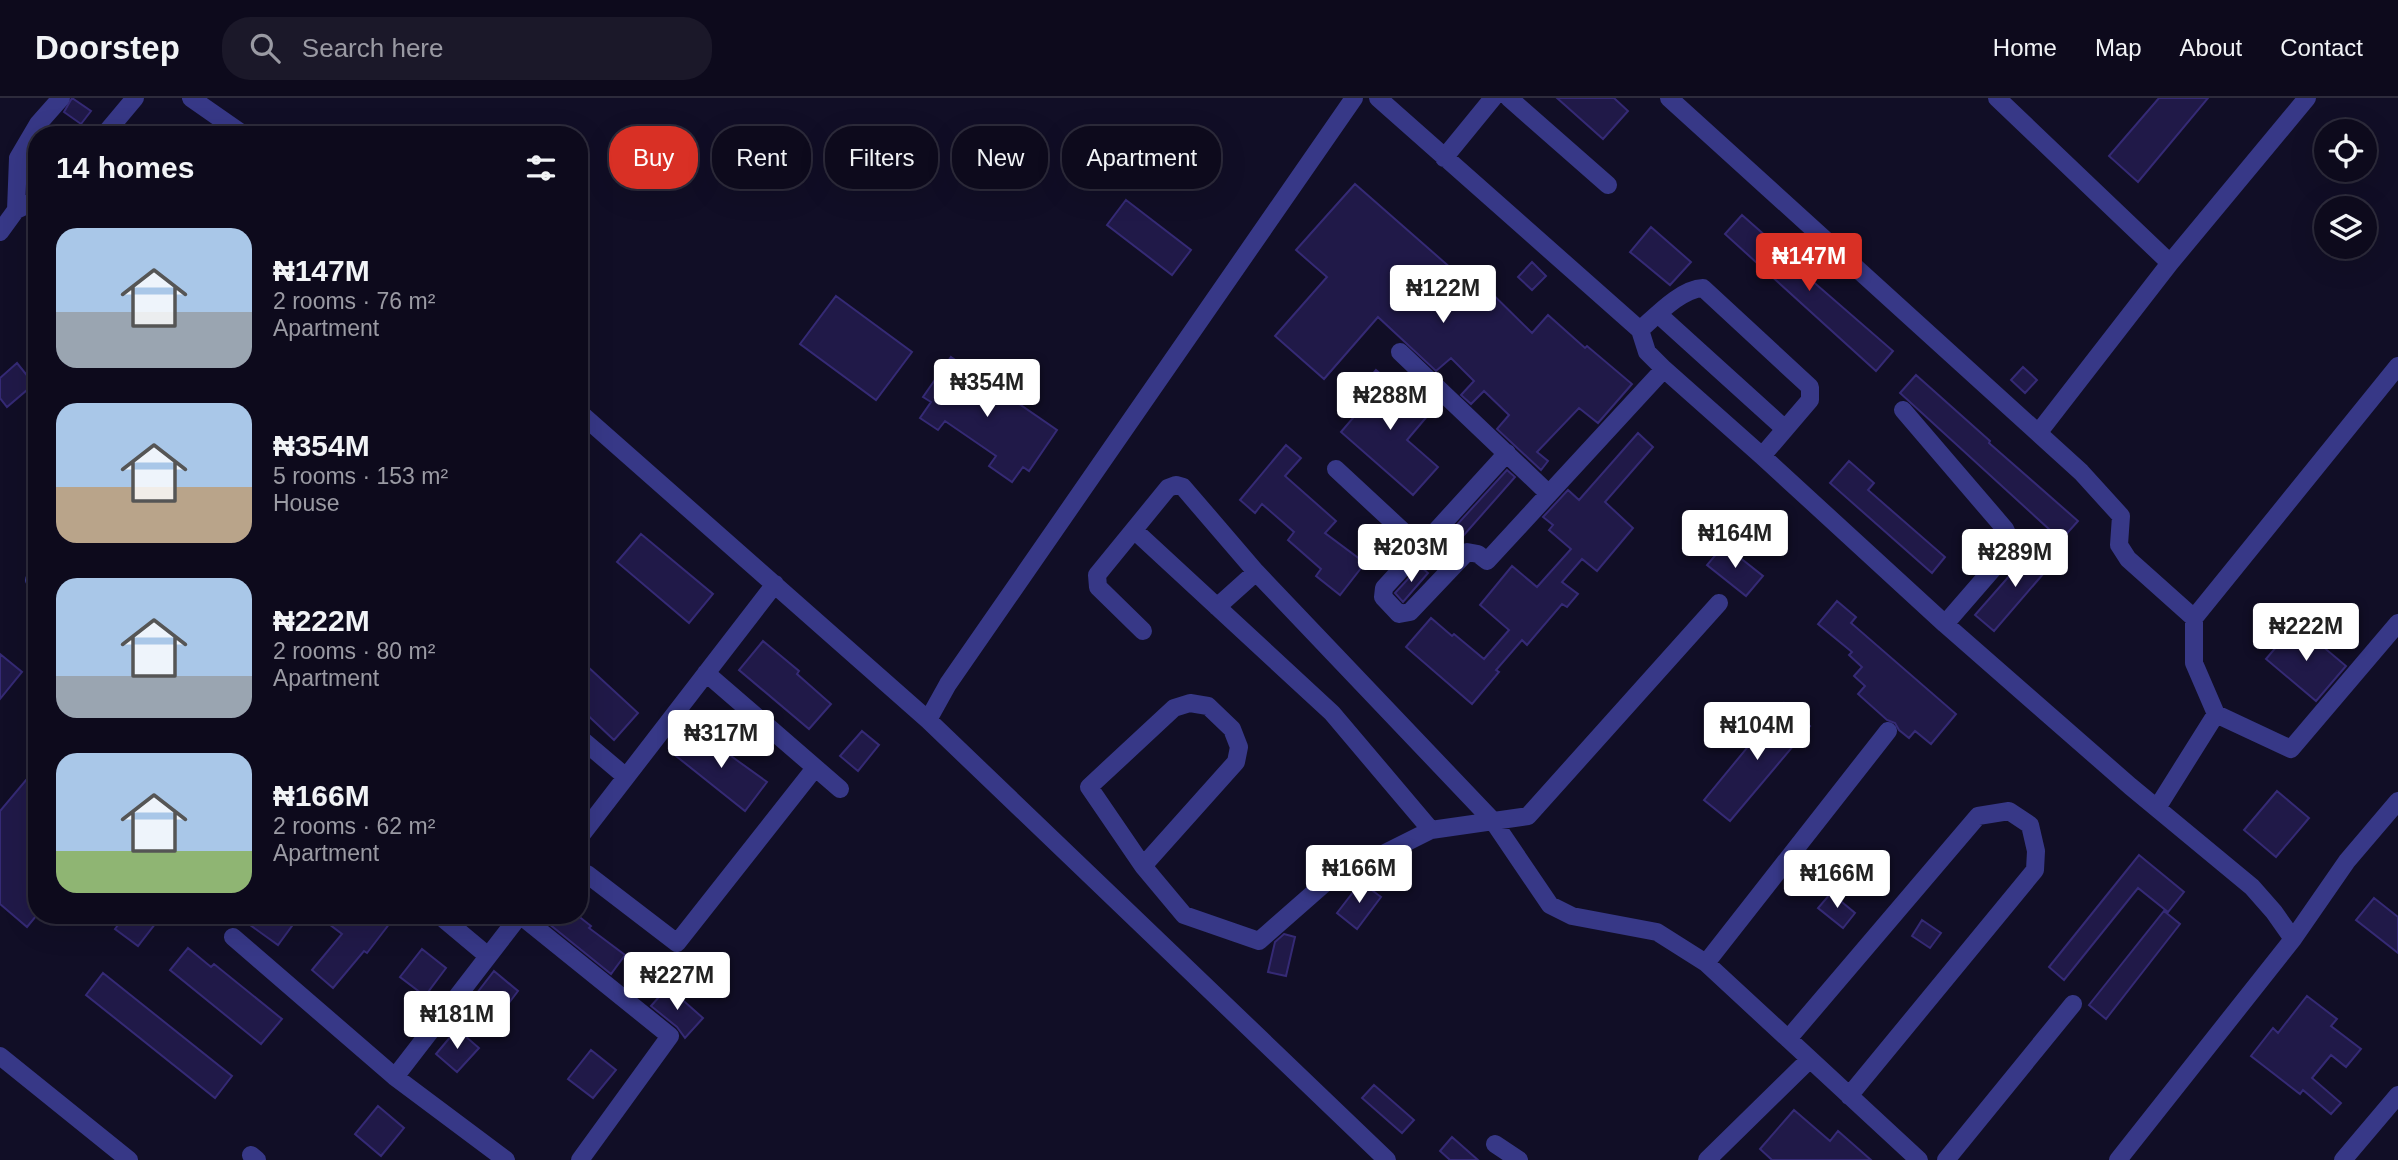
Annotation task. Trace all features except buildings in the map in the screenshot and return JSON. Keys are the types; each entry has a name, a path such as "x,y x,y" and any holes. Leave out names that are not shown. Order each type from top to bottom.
{"street":[{"path":"47,126 61,98"},
{"path":"112,126 135,98"},
{"path":"191,98 231,126"},
{"path":"928,720 948,684 1354,98"},
{"path":"1378,98 1640,330 1647,352 1664,369 1945,624 2252,887 2293,939"},
{"path":"1444,158 1493,98"},
{"path":"1509,98 1608,185"},
{"path":"1669,98 2081,472 2121,516 2119,545 2128,559 2194,618"},
{"path":"1997,98 2170,263"},
{"path":"2039,432 2170,263 2307,98"},
{"path":"16,210 18,158 28,148"},
{"path":"0,232 16,210 28,204"},
{"path":"1640,330 1694,288 1703,288 1810,387 1810,400 1762,456"},
{"path":"1658,314 1785,429"},
{"path":"1400,352 1549,494"},
{"path":"2398,366 2194,618 2194,663 2216,714 2291,749 2398,623"},
{"path":"1507,453 1384,588 1383,597 1399,614 1410,612 1467,552 1478,554 1488,561 1664,369"},
{"path":"1903,410 2005,530 2011,542 2004,556 1945,624"},
{"path":"588,420 928,720 1387,1160"},
{"path":"1336,469 1421,548"},
{"path":"1143,631 1098,587 1097,575 1168,488 1176,485 1184,487 1256,572 1493,821 1550,905 1572,916 1657,932 1706,963 1849,1096 1910,1157"},
{"path":"1134,530 1332,713 1431,830"},
{"path":"1217,607 1256,572"},
{"path":"588,826 775,584"},
{"path":"1143,866 1236,762 1239,747 1232,729 1208,706 1190,703 1174,708 1089,787 1143,866 1184,915 1259,941 1325,883 1431,830 1528,816 1719,603"},
{"path":"706,673 840,789"},
{"path":"2157,808 2216,714"},
{"path":"1706,963 1888,731"},
{"path":"588,745 626,777"},
{"path":"588,875 677,943 815,768"},
{"path":"2118,1160 2293,939 2347,862 2398,800"},
{"path":"1788,1039 1978,816 2009,811 2030,825 2036,851 2035,870 1849,1096"},
{"path":"450,924 488,956"},
{"path":"396,1077 513,924"},
{"path":"531,924 670,1036 580,1160"},
{"path":"233,937 396,1077 506,1160"},
{"path":"1947,1160 2073,1004"},
{"path":"0,1056 129,1160"},
{"path":"1707,1160 1810,1059"},
{"path":"2343,1160 2398,1095"},
{"path":"1494,1144 1519,1160"}]}
